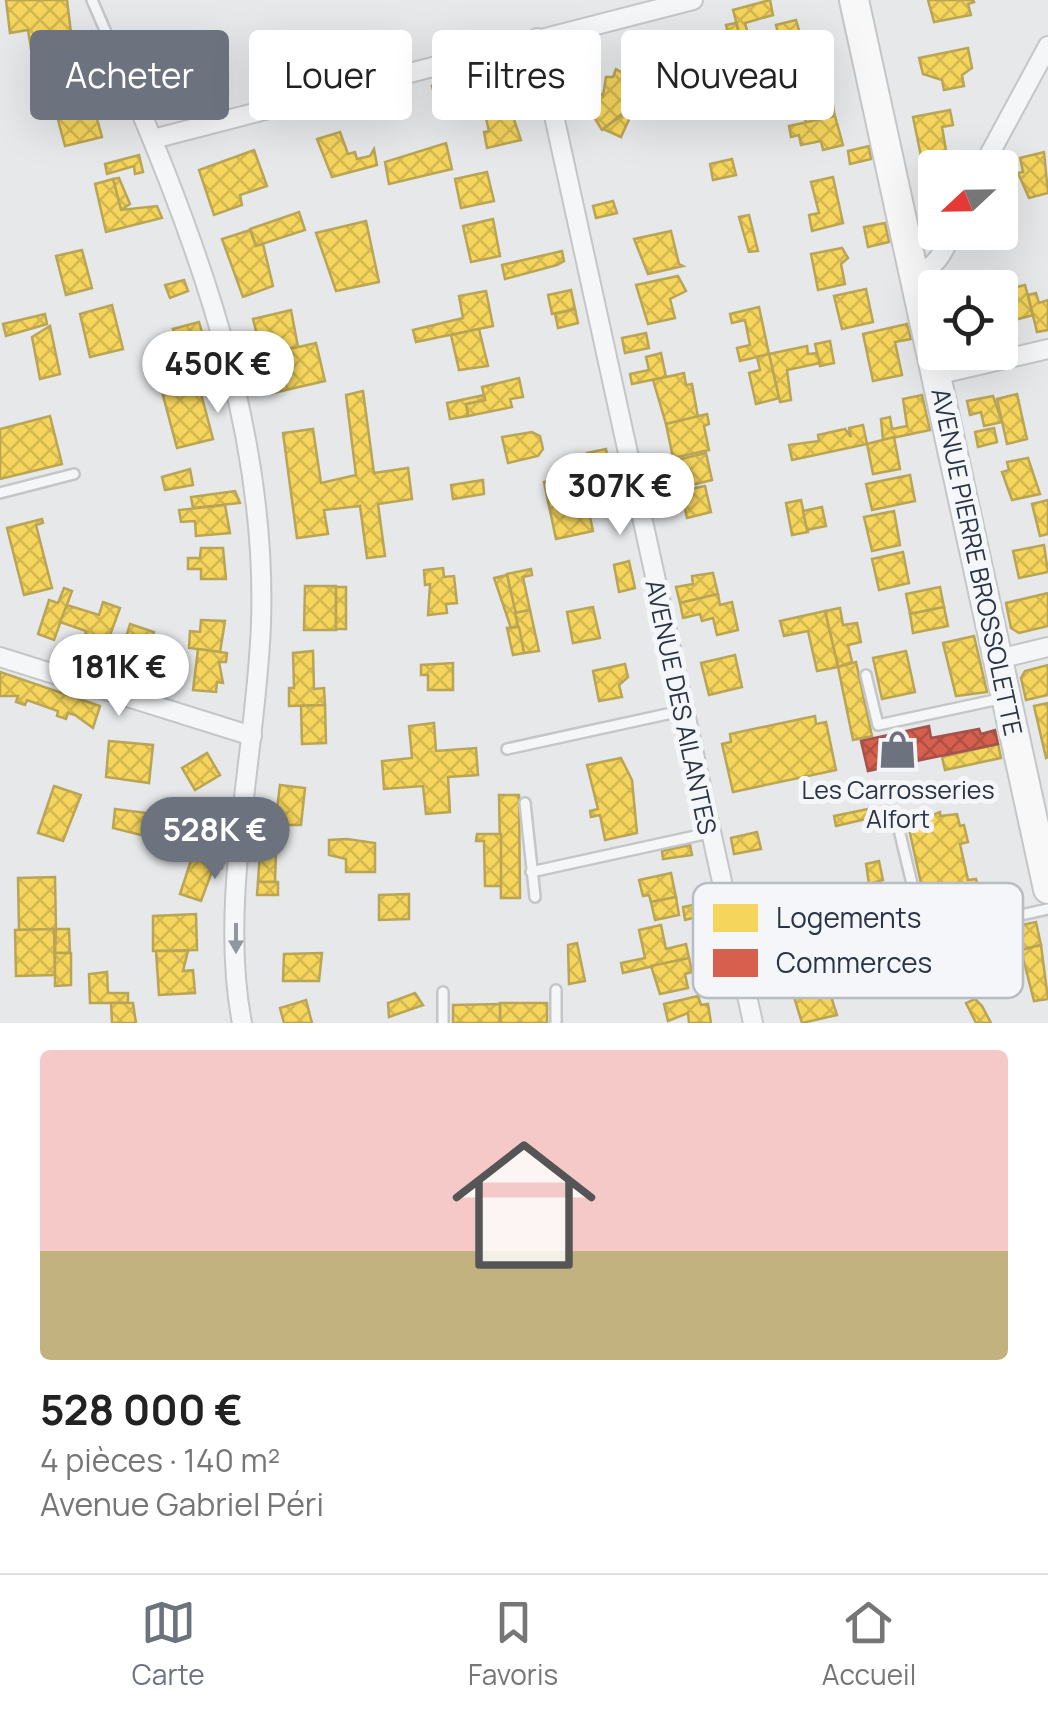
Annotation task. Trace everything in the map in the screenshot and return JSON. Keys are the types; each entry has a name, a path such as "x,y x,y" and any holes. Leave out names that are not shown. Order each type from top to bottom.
{"street":[{"path":"570,30 693,0"},
{"name":"AVENUE PIERRE BROSSOLETTE","path":"854,0 1048,889"},
{"path":"992,150 1048,46"},
{"path":"152,140 432,66"},
{"path":"144,120 217,324 245,426 262,572 236,912 242,1023"},
{"name":"AVENUE DES AILANTES","path":"555,120 721,883"},
{"path":"915,274 931,268 945,250"},
{"path":"936,375 1048,349"},
{"path":"998,659 1048,647"},
{"path":"0,657 252,736"},
{"name":"AVENUE DES AILANTES","path":"747,998 753,1023"}],"lane":[{"path":"92,0 105,30"},
{"path":"0,493 74,474"},
{"path":"866,675 878,725 1006,698"},
{"path":"508,749 682,711"},
{"path":"525,803 536,898"},
{"path":"896,817 912,883"},
{"path":"532,872 709,833"},
{"path":"1023,914 1048,908"},
{"path":"556,990 556,1023"},
{"path":"443,992 443,1023"}],"building: Logements":[{"path":"6,0 67,0 71,30 30,30 30,42 28,30 10,33"},
{"path":"770,0 773,15 745,23 747,30 738,30 733,10"},
{"path":"928,0 974,2 968,4 971,15 934,22"},
{"path":"796,20 799,30 777,30 776,25"},
{"path":"736,23 738,30 727,30 726,25"},
{"path":"968,48 972,68 962,75 964,86 944,90 942,80 923,74 919,58"},
{"path":"616,69 621,72 621,114 602,130 596,120 601,120 601,94 606,77 613,77"},
{"path":"950,110 953,125 942,127 946,150 920,150 913,117"},
{"path":"621,116 621,120 629,120 621,137 603,129"},
{"path":"834,116 843,145 823,150 821,141 801,145 799,135 791,137 789,126 834,120"},
{"path":"58,120 97,120 102,137 65,146"},
{"path":"486,120 514,120 521,140 487,148 484,132 489,131"},
{"path":"340,132 348,154 355,152 357,159 370,156 374,149 377,165 332,177 317,139"},
{"path":"446,143 452,169 389,184 385,162"},
{"path":"869,146 871,159 850,164 848,151"},
{"path":"254,150 267,186 240,195 242,205 214,215 199,170"},
{"path":"1044,152 1048,193 1029,198 1018,173 1023,172 1020,158"},
{"path":"139,155 143,172 135,174 134,166 107,174 105,164"},
{"path":"732,159 736,175 713,180 710,164"},
{"path":"487,172 494,201 461,208 455,179"},
{"path":"833,177 843,223 812,231 809,215 819,213 811,182"},
{"path":"119,178 130,204 121,210 113,179"},
{"path":"113,179 121,210 157,206 162,218 106,232 95,184"},
{"path":"613,201 617,213 596,218 593,206"},
{"path":"299,212 305,230 256,246 250,229"},
{"path":"749,215 758,251 749,252 739,217"},
{"path":"493,219 500,256 471,262 463,226"},
{"path":"366,221 379,282 336,291 316,233"},
{"path":"885,223 889,242 868,247 864,227"},
{"path":"250,230 256,246 263,244 273,286 243,297 222,239"},
{"path":"671,231 679,264 683,266 648,274 634,239"},
{"path":"842,248 848,258 841,264 845,284 818,290 811,254"},
{"path":"82,250 92,288 66,295 56,256"},
{"path":"562,251 564,261 557,265 505,279 502,265"},
{"path":"678,276 686,291 670,299 675,318 648,324 636,285"},
{"path":"184,280 188,291 170,298 165,285"},
{"path":"1025,285 1033,315 1018,319 1018,287"},
{"path":"866,289 873,322 842,329 834,296"},
{"path":"571,290 575,309 552,314 548,295"},
{"path":"486,291 493,326 416,342 413,330 463,318 459,296"},
{"path":"1036,293 1039,303 1048,300 1048,330 1037,332 1028,295"},
{"path":"112,305 123,349 90,357 80,314"},
{"path":"759,307 769,354 740,361 737,348 750,345 745,320 732,323 730,314"},
{"path":"575,309 578,323 558,328 555,314"},
{"path":"291,310 298,347 262,355 253,319"},
{"path":"45,314 47,324 6,336 3,324"},
{"path":"199,322 203,336 177,343 173,329"},
{"path":"907,324 911,339 895,342 902,375 873,381 863,334"},
{"path":"50,326 60,374 40,379 32,337"},
{"path":"479,329 488,366 459,370 451,335"},
{"path":"646,333 649,348 625,353 622,338"},
{"path":"830,341 834,363 820,366 815,344"},
{"path":"316,343 325,381 273,393 263,355"},
{"path":"807,346 808,354 817,353 820,363 787,370 791,400 780,402 769,354"},
{"path":"661,353 666,377 632,384 630,374 649,370 646,357"},
{"path":"769,354 779,398 756,404 749,373 760,370 757,357"},
{"path":"193,363 213,439 177,448 157,373"},
{"path":"684,373 686,385 692,384 698,417 666,424 653,380"},
{"path":"519,378 523,397 510,399 512,407 468,416 466,404 485,400 482,387"},
{"path":"363,391 374,473 408,468 412,499 378,504 385,556 367,558 360,506 324,510 328,534 297,538 283,433 313,429 321,483 356,475 346,395"},
{"path":"1017,394 1027,439 1007,444 997,399"},
{"path":"484,395 485,400 466,404 468,416 450,419 447,403"},
{"path":"922,395 930,430 883,440 881,419 890,417 892,429 907,426 903,399"},
{"path":"993,396 1002,422 984,426 981,412 970,415 967,401"},
{"path":"707,414 709,424 704,426 709,450 673,458 666,424"},
{"path":"50,416 62,464 0,479 0,429"},
{"path":"863,425 867,444 792,460 789,445 819,441 818,435 845,429 851,437 849,428"},
{"path":"994,428 997,442 978,447 975,432"},
{"path":"532,432 540,436 543,449 538,456 508,463 502,437"},
{"path":"894,437 900,469 873,474 867,444"},
{"path":"606,449 608,462 590,466 587,453"},
{"path":"706,453 712,480 688,486 681,459"},
{"path":"1028,458 1040,494 1012,500 1002,472 1009,470 1007,462"},
{"path":"190,469 193,485 165,490 162,477"},
{"path":"581,474 593,531 556,539 544,482"},
{"path":"910,475 915,501 872,510 866,484"},
{"path":"483,480 484,494 453,499 451,485"},
{"path":"705,486 711,512 687,518 681,491"},
{"path":"235,491 240,503 193,508 191,497"},
{"path":"801,500 808,532 792,535 786,503"},
{"path":"1048,500 1048,534 1040,536 1032,504"},
{"path":"225,505 230,533 196,536 195,521 181,522 179,510"},
{"path":"822,507 826,526 807,530 803,511"},
{"path":"894,511 900,545 872,551 864,517"},
{"path":"42,519 43,523 36,525 52,588 24,595 7,528"},
{"path":"1044,545 1048,572 1019,578 1013,551"},
{"path":"201,548 223,548 226,579 201,579 201,569 188,569 188,558 200,558"},
{"path":"903,552 909,583 879,590 872,559"},
{"path":"629,561 635,588 619,592 614,565"},
{"path":"443,568 444,577 454,576 457,603 446,604 447,613 428,615 430,584 425,585 424,570"},
{"path":"531,569 532,575 523,577 530,610 515,613 507,574"},
{"path":"713,573 718,594 680,603 676,587 693,584 692,576"},
{"path":"507,575 519,627 511,628 494,578"},
{"path":"305,586 336,586 336,630 304,630"},
{"path":"336,587 346,587 346,629 336,629"},
{"path":"940,587 944,607 910,614 906,594"},
{"path":"64,588 72,591 54,640 38,634 49,600 58,603"},
{"path":"1048,593 1048,626 1019,633 1011,628 1006,603"},
{"path":"718,594 720,605 732,602 738,630 717,635 713,618 702,621 700,614 683,618 680,603"},
{"path":"103,602 120,608 109,638 85,635 86,631 60,622 67,605 99,615"},
{"path":"593,607 600,638 573,643 567,612"},
{"path":"944,607 948,626 913,633 910,614"},
{"path":"840,608 843,625 857,623 861,642 848,645 852,662 838,667 825,611"},
{"path":"530,610 539,651 524,653 515,613"},
{"path":"825,611 838,667 817,671 808,631 784,636 780,621"},
{"path":"201,620 225,621 220,652 189,648 190,631 200,632"},
{"path":"130,624 154,632 145,662 121,654"},
{"path":"519,627 524,653 513,655 507,628"},
{"path":"974,636 987,692 956,696 943,643"},
{"path":"198,649 227,653 226,662 219,662 223,683 217,682 216,692 193,690"},
{"path":"313,651 314,689 324,688 325,705 289,706 289,688 294,688 293,653"},
{"path":"906,651 915,692 882,699 873,658"},
{"path":"735,655 742,687 709,695 701,663"},
{"path":"856,662 872,736 853,740 838,667"},
{"path":"453,663 453,690 428,690 428,675 421,675 421,665"},
{"path":"625,664 628,677 619,685 622,697 599,701 593,671"},
{"path":"1048,665 1048,695 1026,700 1021,678 1025,671"},
{"path":"0,672 100,706 93,728 75,715 68,713 66,719 57,716 58,711 27,700 25,705 16,702 18,696 0,696"},
{"path":"1048,703 1048,757 1046,758 1034,706"},
{"path":"325,705 326,743 302,744 301,706"},
{"path":"815,716 816,724 826,722 836,770 733,792 722,744 731,742 730,734"},
{"path":"434,723 436,751 476,748 478,775 448,777 450,812 426,814 423,786 384,789 382,761 412,758 409,726"},
{"path":"109,741 153,745 149,783 106,777"},
{"path":"998,744 1001,758 945,770 942,757"},
{"path":"207,753 220,775 195,790 182,768"},
{"path":"621,758 632,780 637,833 605,840 600,815 591,817 590,811 598,809 587,765"},
{"path":"280,785 305,788 301,825 275,825"},
{"path":"54,786 81,795 63,841 38,833"},
{"path":"499,795 519,795 520,898 501,898"},
{"path":"115,809 147,813 145,836 113,828"},
{"path":"868,809 870,818 836,826 834,816"},
{"path":"940,812 940,816 957,814 968,842 960,844 968,880 976,879 977,883 921,883 908,824"},
{"path":"202,822 225,825 222,855 200,850"},
{"path":"757,832 761,849 734,854 731,838"},
{"path":"477,834 501,834 501,886 485,886 484,841 476,841"},
{"path":"329,840 375,843 375,872 346,872 346,859 329,855"},
{"path":"690,845 692,855 663,859 662,851"},
{"path":"195,848 222,855 222,868 214,866 201,901 180,894"},
{"path":"260,850 276,850 275,882 258,882"},
{"path":"879,861 883,880 869,883 866,864"},
{"path":"671,873 676,897 651,902 649,895 643,896 639,880"},
{"path":"55,877 56,929 19,930 18,878"},
{"path":"258,882 278,882 278,895 257,895"},
{"path":"409,894 409,919 379,920 379,895"},
{"path":"676,897 679,915 655,920 651,902"},
{"path":"693,905 693,918 685,920 683,907"},
{"path":"196,914 197,950 153,951 153,916"},
{"path":"1036,922 1041,945 1023,949 1023,925"},
{"path":"661,925 666,949 686,944 689,958 623,973 621,963 645,958 639,930"},
{"path":"54,929 55,975 16,976 15,930"},
{"path":"56,929 69,929 70,953 55,953"},
{"path":"577,943 585,981 569,984 568,945"},
{"path":"1041,945 1048,999 1034,1001 1023,950"},
{"path":"156,951 188,951 183,971 193,970 195,993 159,995"},
{"path":"55,953 71,953 71,985 55,986"},
{"path":"322,953 319,981 283,981 284,954"},
{"path":"689,958 692,972 685,974 688,988 660,994 651,966"},
{"path":"107,972 108,993 128,993 128,1003 90,1003 89,974"},
{"path":"415,993 423,1005 389,1017 388,1003"},
{"path":"699,998 701,1005 708,1004 711,1023 689,1023 688,1013 668,1021 664,1004"},
{"path":"794,998 832,998 837,1015 802,1023"},
{"path":"975,999 991,1023 976,1023 966,1003"},
{"path":"306,1000 312,1023 284,1023 280,1008"},
{"path":"111,1003 133,1003 136,1023 112,1023"},
{"path":"500,1003 547,1003 547,1023 500,1023"},
{"path":"500,1004 500,1023 453,1023 453,1005"}],"building: Commerces":[{"path":"929,726 931,738 995,730 998,744 868,771 861,741"}],"place":[{"name":"Les Carrosseries Alfort","path":"898,749"}]}
